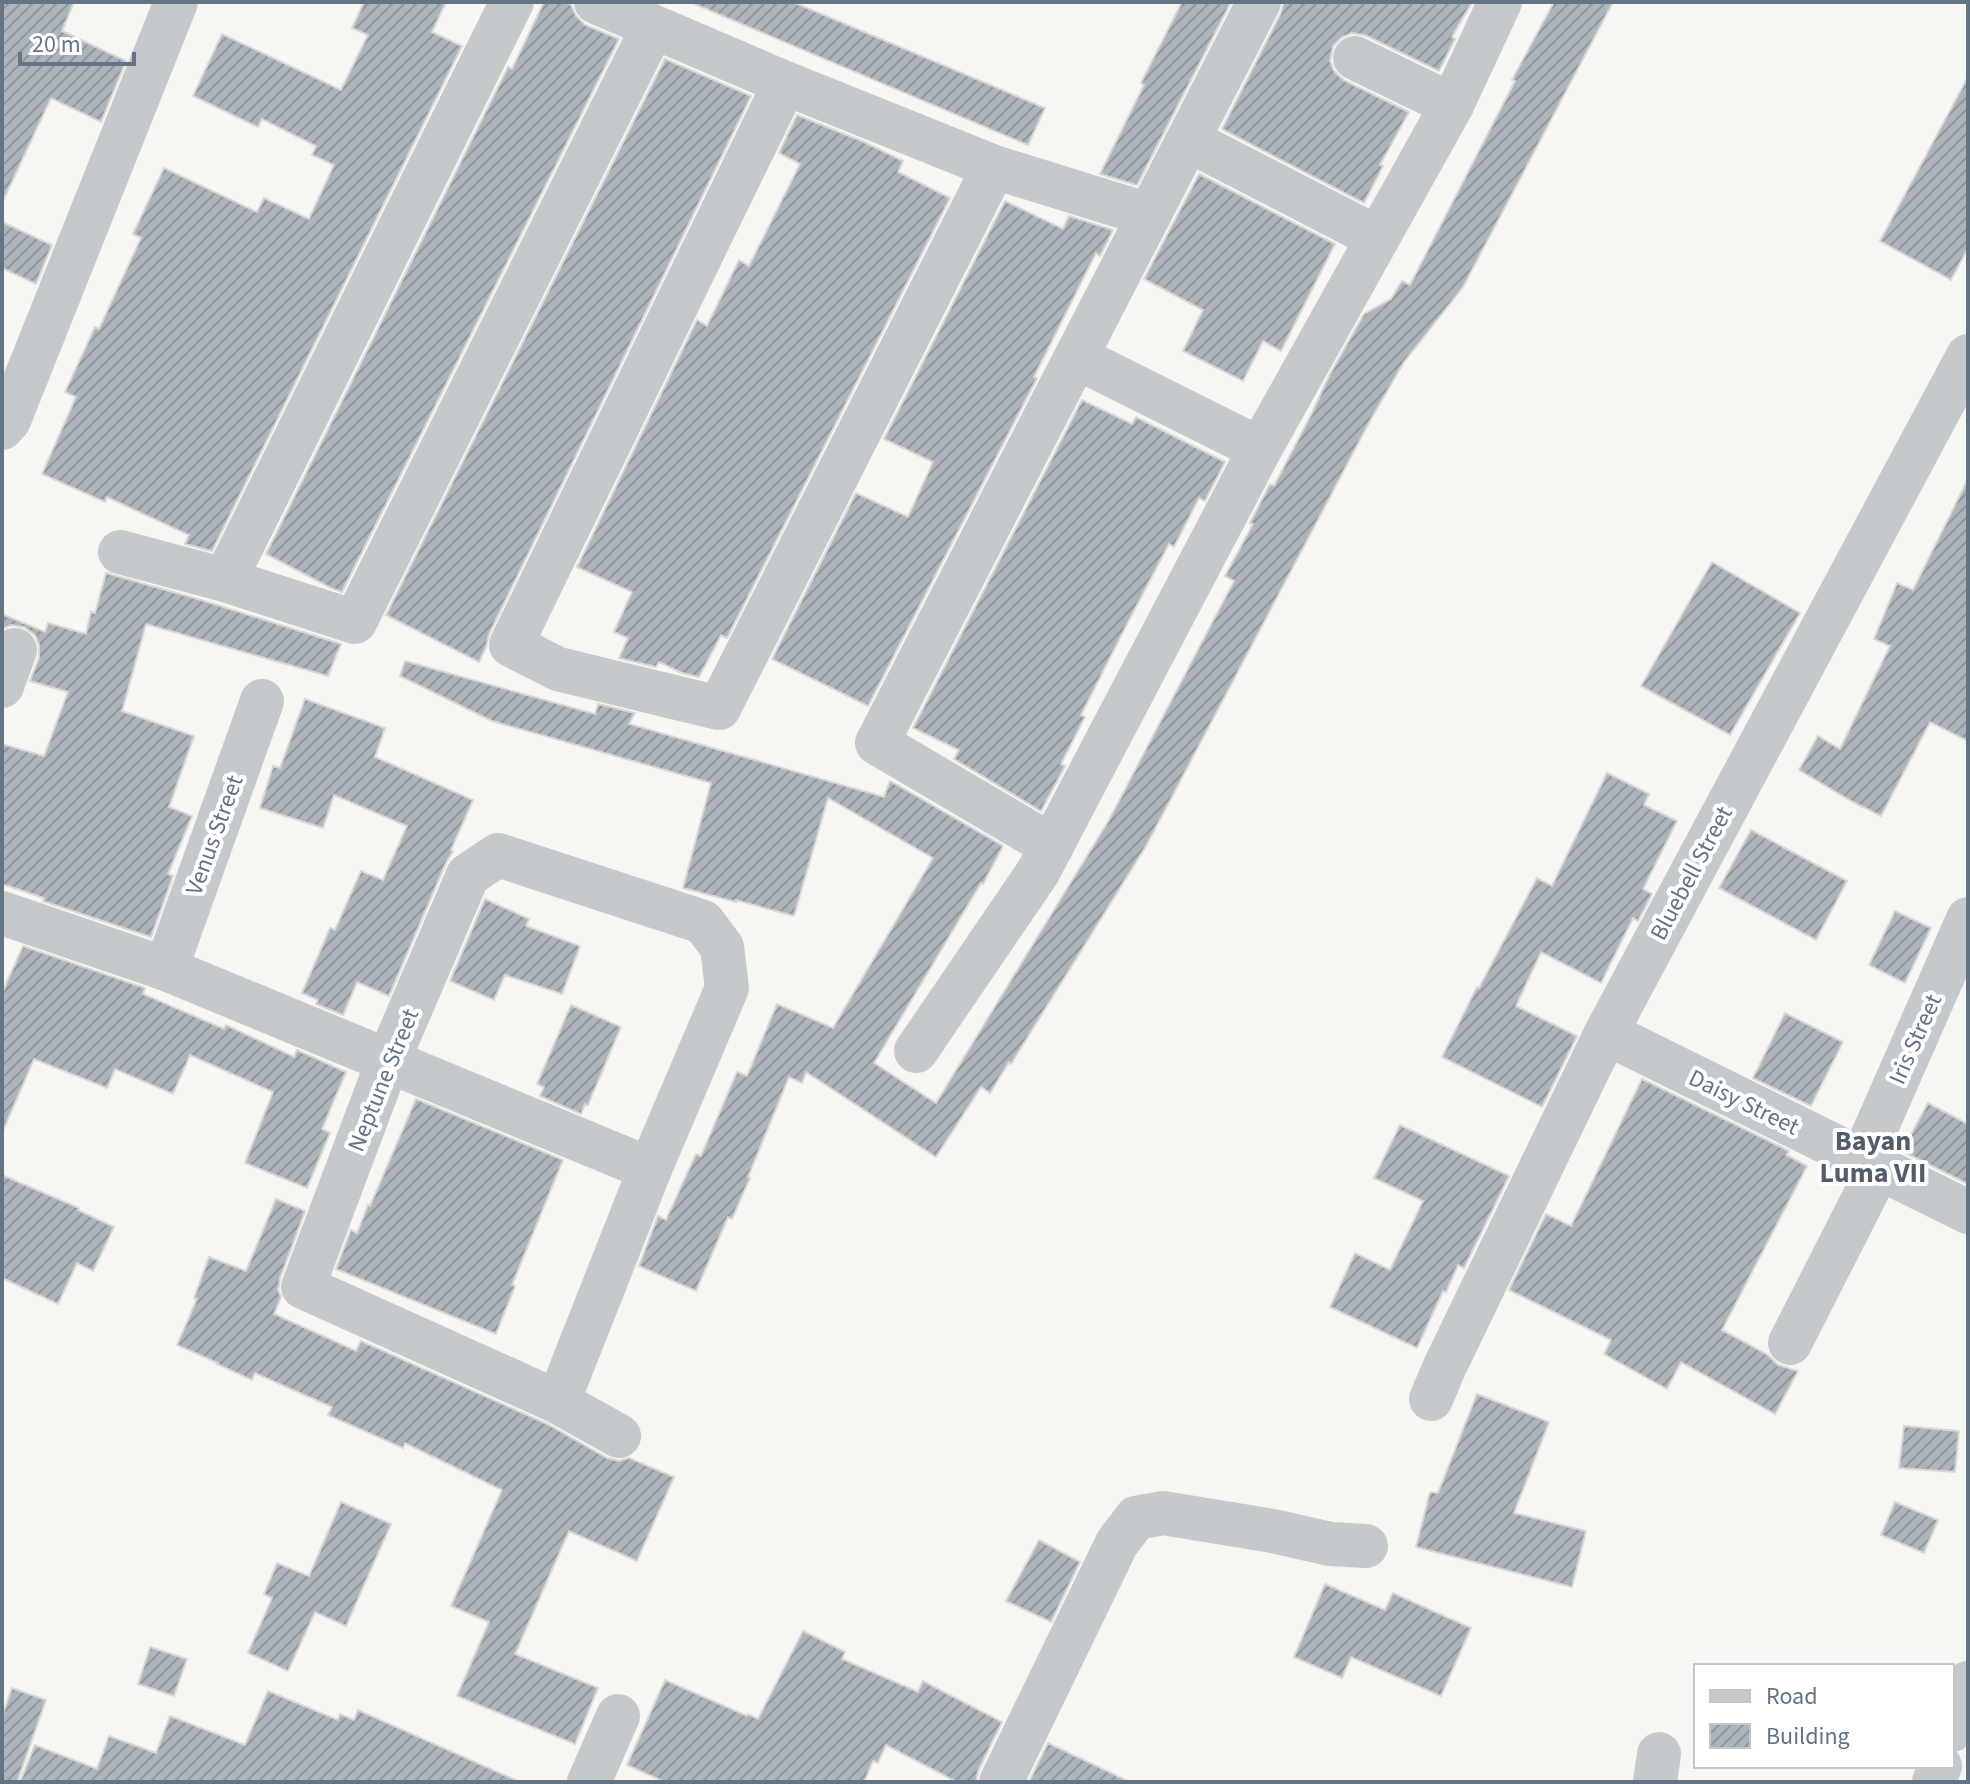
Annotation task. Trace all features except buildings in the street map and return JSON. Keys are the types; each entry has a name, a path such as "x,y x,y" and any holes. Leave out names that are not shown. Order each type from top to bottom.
{"street":[{"path":"2,428 9,420 176,2"},
{"path":"225,580 512,2"},
{"path":"596,2 785,83 994,167 1149,215"},
{"path":"1052,846 877,743 1259,2"},
{"path":"916,1051 1038,872 1260,449 1452,105 1500,2"},
{"path":"120,552 225,580 355,622 653,27"},
{"path":"1355,58 1452,105"},
{"path":"785,83 511,645 558,669 719,708 994,167"},
{"path":"1188,140 1378,238"},
{"name":"Bluebell Street","path":"1431,1399 1606,1033 1968,356"},
{"path":"1076,357 1260,449"},
{"name":"Venus Street","path":"166,969 262,701"},
{"name":"Neptune Street","path":"558,1402 303,1287 388,1061 468,875 498,855 703,922 722,947 727,988 650,1169"},
{"path":"2,913 166,969 650,1169 558,1402 619,1436"},
{"name":"Iris Street","path":"1790,1343 1870,1164 1968,919"},
{"name":"Daisy Street","path":"1606,1033 1968,1212"},
{"path":"1001,1782 1117,1543 1136,1518 1163,1513 1330,1544 1366,1546"},
{"path":"1954,1724 1968,1683"},
{"path":"589,1782 618,1716"}],"district":[{"name":"Bayan Luma VII","path":"1873,1156"}]}
